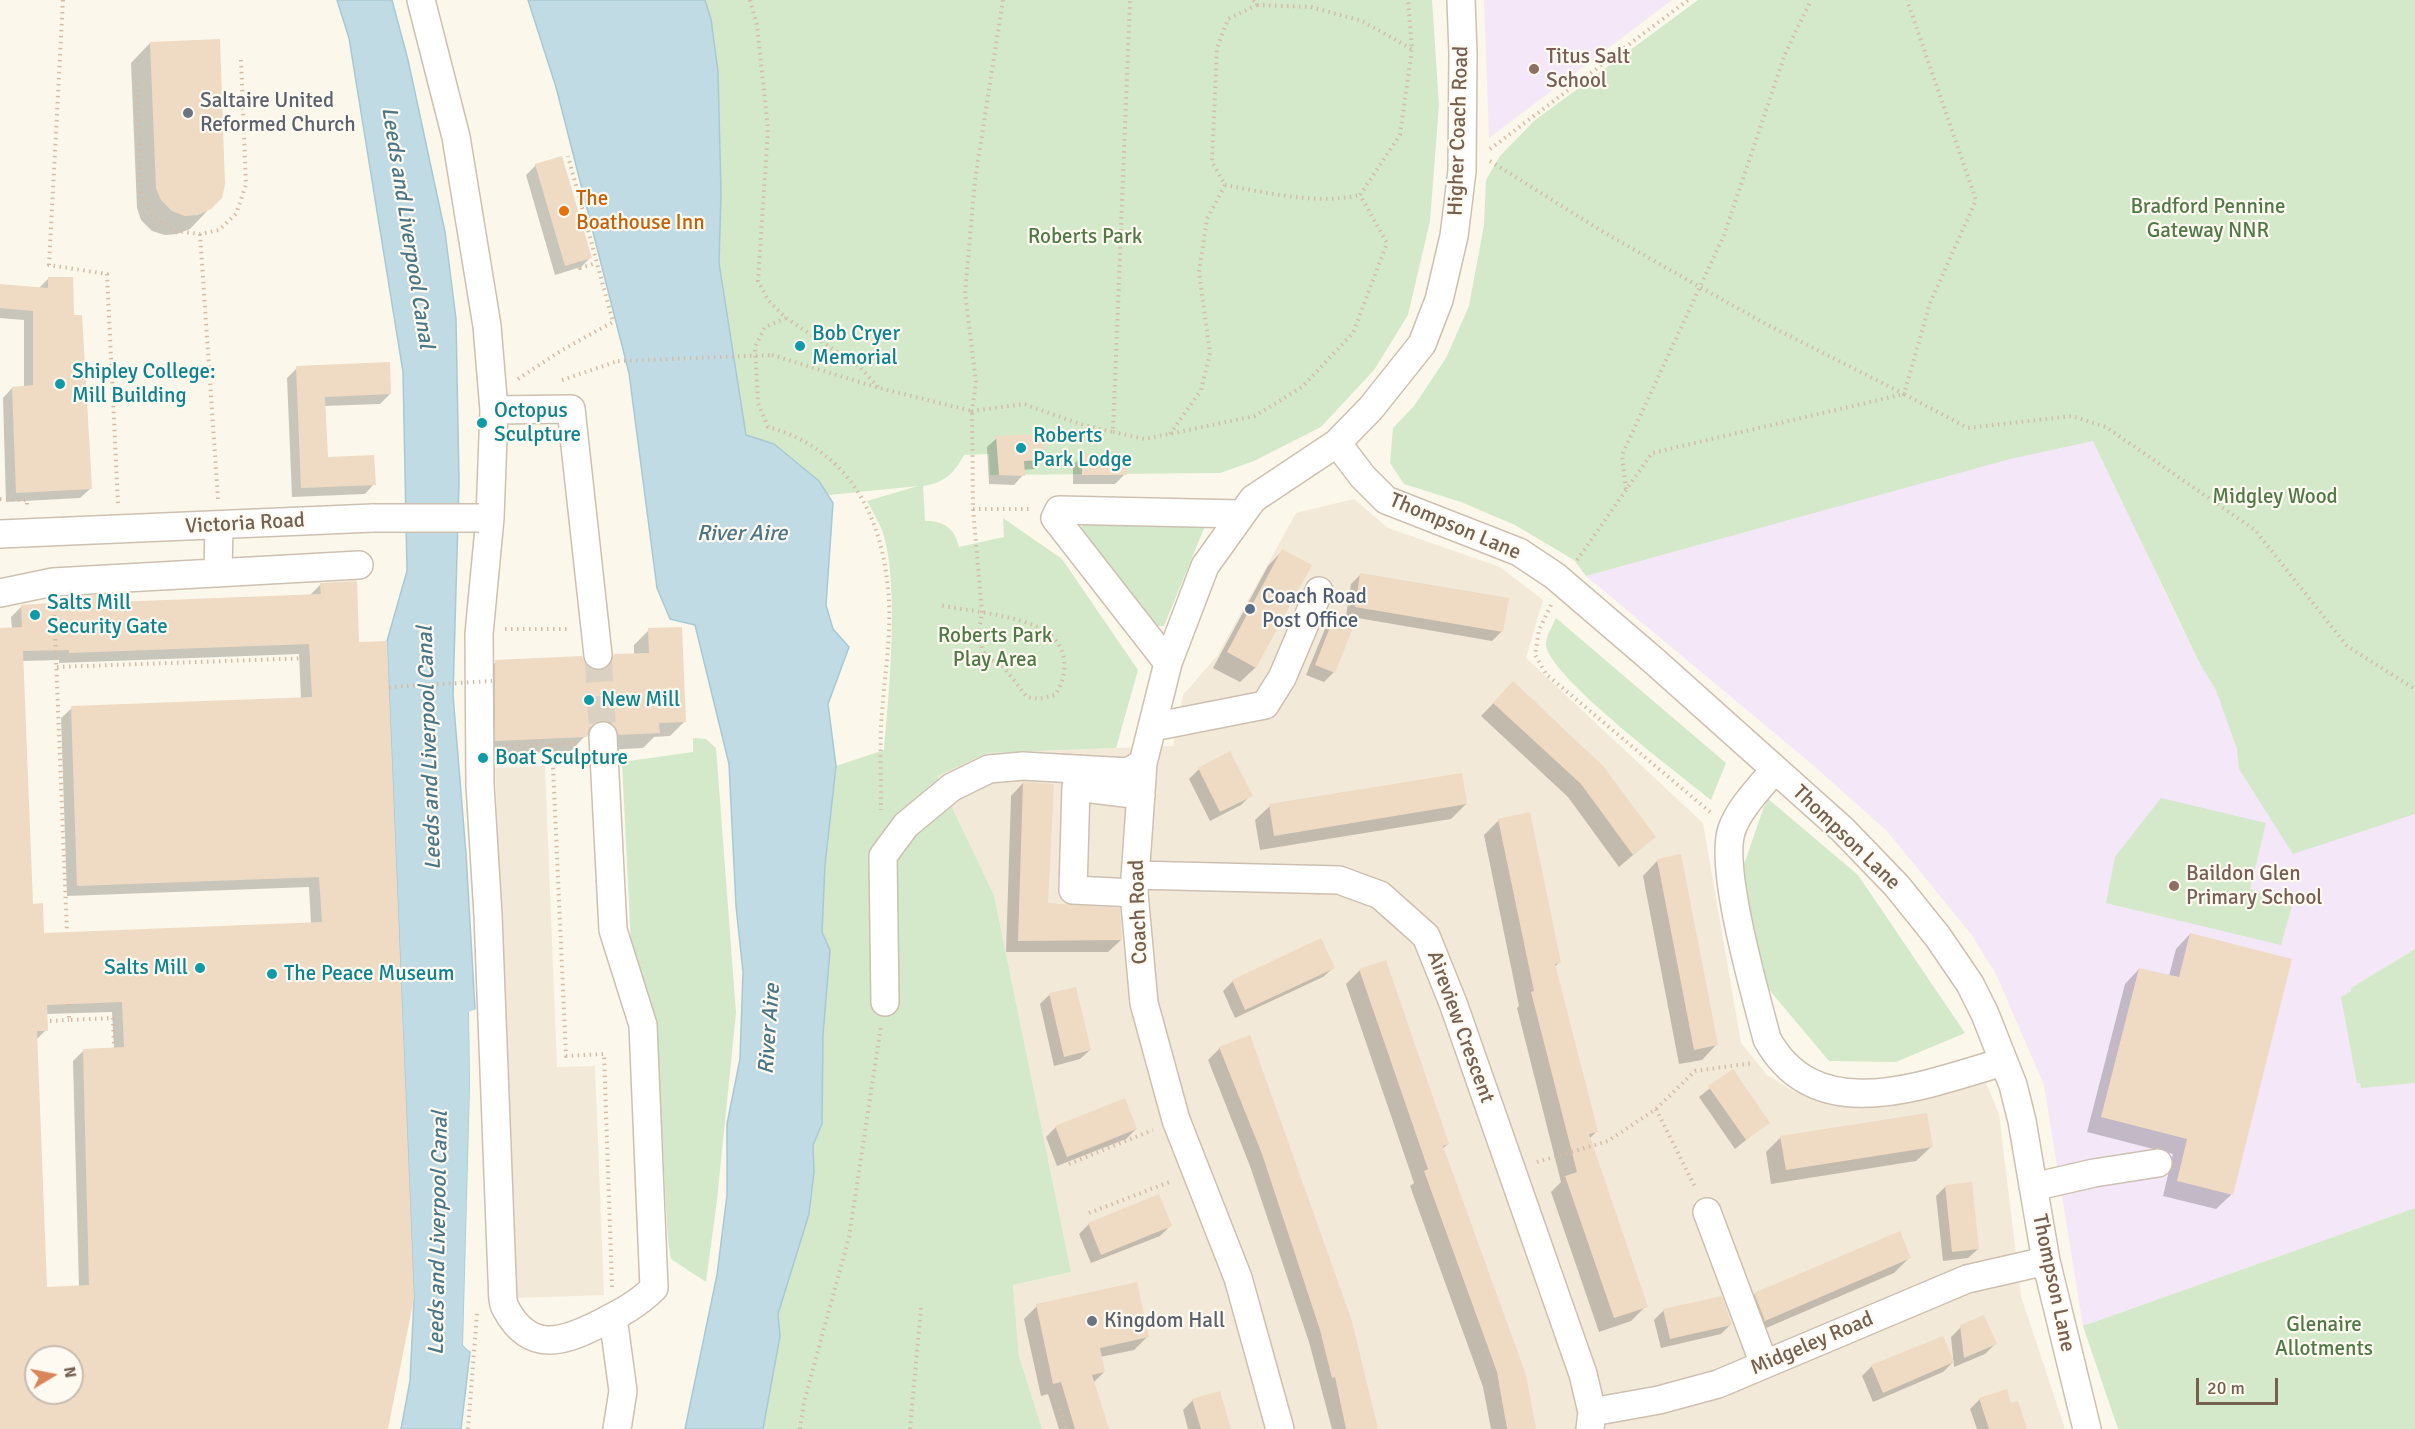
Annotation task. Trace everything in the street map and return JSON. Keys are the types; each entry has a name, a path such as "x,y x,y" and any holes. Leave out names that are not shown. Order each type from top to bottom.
{"street":[{"path":"421,0 456,137 487,326 494,410 484,518 479,634 480,785 505,1307 520,1328 543,1340 569,1339 636,1306 654,1288 643,1025 613,930 603,739"},
{"name":"Higher Coach Road","path":"1337,442 1371,408 1422,344 1439,300 1454,236 1462,171 1464,53 1461,0"},
{"path":"494,410 570,409 598,655"},
{"name":"Coach Road","path":"1280,1429 1238,1278 1176,1120 1144,1003 1134,884 1143,763 1168,663 1205,566 1253,499 1337,442"},
{"name":"Thompson Lane","path":"1337,442 1363,477 1386,500 1519,552 1562,583 1653,660 1843,830 1897,886 1938,937 1980,1004 2003,1062 2022,1121 2046,1261 2086,1429"},
{"path":"1168,663 1055,518 1059,510 1241,514"},
{"name":"Victoria Road","path":"0,534 373,518 484,518"},
{"path":"218,573 219,525"},
{"path":"0,593 53,582 359,566"},
{"path":"1153,728 1265,705 1282,678 1319,591"},
{"path":"885,1002 883,856 906,825 952,787 989,769 1023,766 1128,772 1143,763"},
{"path":"1774,770 1743,810 1731,830 1730,878 1767,1040 1778,1059 1801,1079 1845,1094 1901,1091 2003,1062"},
{"name":"Aireview Crescent","path":"1141,795 1076,787 1074,890 1134,884 1339,880 1380,895 1426,936 1453,1003 1583,1374 1591,1420"},
{"path":"2033,1187 2094,1173 2158,1163"},
{"path":"1707,1212 1764,1364"},
{"name":"Midgeley Road","path":"1591,1420 1690,1393 1967,1280 2046,1261"},
{"path":"613,1317 623,1391 617,1429"}],"path":[{"path":"63,0 49,265 107,274 119,529"},
{"path":"750,0 757,25 768,129 758,281 768,300 786,318 860,367 879,388"},
{"path":"938,605 982,613 1045,631 1061,648 1066,665 1063,683 1055,695 1039,699 1027,697 1002,664 991,660 981,650 979,631 982,613 973,509 972,411 976,382 965,293 975,180 1003,0"},
{"path":"1113,432 1130,0"},
{"path":"1253,0 1257,5"},
{"path":"1408,0 1412,49 1400,135 1360,195 1333,199 1267,193 1225,185 1212,162 1217,48 1228,19 1257,5 1311,7 1362,21 1412,49"},
{"path":"1688,0 1482,155 1605,232 1762,322 1968,428 2072,416 2106,427 2255,530 2347,646 2415,689"},
{"path":"1626,490 1622,456 1702,288 1724,235 1785,54 1811,0"},
{"path":"1904,394 1930,303 1976,200 1907,0"},
{"path":"137,84 141,192 154,218 176,231 200,234 219,230 236,214 246,185 241,60"},
{"path":"516,380 562,350 613,322 568,156"},
{"path":"1170,434 1201,390 1210,353 1199,272 1207,219 1225,185"},
{"path":"618,361 772,355 879,388 972,411 1024,404 1080,424 1145,439 1256,416 1302,387 1353,333 1387,243 1360,195"},
{"path":"200,234 217,466"},
{"path":"578,262 580,268 597,264"},
{"path":"786,318 765,327 755,347 758,404 768,427 794,434 828,456 856,486 879,535 889,601 881,728 882,812"},
{"path":"1731,830 1546,674 1535,655 1539,630 1562,583 1652,453 1904,394"},
{"path":"973,509 1059,510"},
{"path":"53,582 67,932"},
{"path":"497,629 534,629"},
{"path":"57,667 310,658"},
{"path":"389,687 492,681"},
{"path":"509,746 603,739"},
{"path":"552,744 566,1056 604,1054 613,1317"},
{"path":"800,1429 804,1402 849,1237 885,1002"},
{"path":"69,1004 69,1020"},
{"path":"50,1021 113,1018 114,1048"},
{"path":"1511,1170 1608,1141 1656,1109 1695,1071 1778,1059"},
{"path":"1656,1109 1707,1212"},
{"path":"1069,1164 1176,1120"},
{"path":"1089,1213 1195,1172"},
{"path":"910,1429 921,1308"},
{"path":"468,1429 476,1326"},
{"path":"1060,1409 1066,1429"}],"shaded area":[{"name":"Titus Salt School","path":"1484,0 1672,0 1489,138"},
{"name":"Baildon Glen Primary School","path":"2095,435 2160,582 2200,664 2235,720 2293,853 2415,814 2415,949 2351,988 2407,1084 2415,1083 2415,1208 2083,1326 2044,1085 1996,974 1971,934 1887,831 1814,766 1586,576"},
{"path":"1354,499 1388,528 1500,567 1543,600 1526,658 1703,823 1741,1043 1767,1075 1795,1092 1852,1104 1983,1076 1999,1114 2021,1296 2065,1429 1042,1429 1019,1356 1013,1285 1071,1272 994,895 937,776 988,753 1173,746 1183,695 1217,656 1296,513"},
{"path":"545,766 557,1067 595,1066 604,1295 517,1298 495,768"}],"green space":[{"name":"Roberts Park","path":"705,0 1432,0 1439,105 1430,221 1408,315 1374,370 1321,427 1254,461 1220,473 990,475 989,454 964,455 943,480 923,486 925,521 938,522 948,527 959,547 1004,537 1003,518 1062,559 1138,670 1116,748 988,753 937,776 994,895 1071,1272 1013,1285 1019,1356 1042,1429 763,1429 780,1337 778,1314 809,1214 814,1172 813,1145 822,1124 823,1035 830,950 822,932 825,865 836,766 884,750 892,638 891,578 882,530 867,501 918,486 829,495 819,481 774,444 746,435 719,263 721,193 718,72 711,19"},
{"path":"1698,0 2415,0 2415,814 2293,854 2239,769 2237,749 2216,690 2200,664 2093,441 2010,459 1586,576 1574,560 1515,525 1461,502 1404,484 1390,463 1393,428 1414,406 1446,358 1469,306 1484,225 1486,180 1500,156 1534,121"},
{"path":"1085,522 1205,526 1164,626 1150,626 1076,536"},
{"path":"1556,618 1726,763 1711,800 1618,725 1568,678 1552,659 1546,644"},
{"path":"693,738 706,739 716,748 736,1013 717,1200 706,1282 671,1259 668,1241 656,1024 644,1022 633,985 622,762 693,752"},
{"path":"1767,798 1858,875 1965,1033 1896,1062 1829,1061 1766,986 1740,876"},
{"path":"2161,798 2266,823 2250,889 2293,902 2281,945 2106,903 2115,857"},
{"path":"2415,949 2415,1083 2361,1088 2360,1083 2357,1083 2341,997 2351,991 2351,988"},
{"name":"Glenaire Allotments","path":"2415,1208 2415,1429 2118,1429 2083,1326"}],"water":[{"name":"Leeds and Liverpool Canal","path":"337,0 392,0 408,60 445,232 456,319 459,483 453,695 466,854 475,1009 469,1013 470,1085 463,1345 470,1352 461,1429 401,1429 410,1381 414,1299 387,641 407,571 403,372 349,38"},
{"name":"River Aire","path":"528,0 705,0 711,19 718,72 721,193 719,263 746,435 774,444 819,481 833,503 826,605 833,629 849,647 828,704 836,766 825,865 822,932 830,950 823,1035 822,1124 813,1145 814,1172 809,1214 778,1314 780,1336 763,1429 685,1429 717,1275 727,1195 727,1124 740,1059 743,972 736,906 729,764 695,625 670,619 657,588 629,373 556,87"}],"pier":[{"path":"475,1009 472,1014 473,1085 466,1344 470,1352 463,1345 470,1085 469,1012"}],"building":[{"name":"Saltaire United Reformed Church","path":"220,39 225,185 222,198 211,209 198,215 185,216 172,211 161,200 156,188 150,42"},
{"name":"The Boathouse Inn","path":"562,156 592,258 565,266 535,164"},
{"name":"Shipley College: Mill Building","path":"48,277 73,277 74,315 82,315 92,489 16,493 12,387 33,385 33,311 0,308 0,284 48,288"},
{"path":"390,362 391,394 325,397 328,457 374,455 376,485 301,488 296,366"},
{"name":"Roberts Park Lodge","path":"1044,434 1045,460 1024,461 1025,476 999,475 996,436"},
{"path":"1082,454 1127,454 1127,475 1082,475"},
{"path":"1282,549 1312,565 1256,668 1227,652"},
{"path":"1360,573 1509,598 1503,632 1355,607"},
{"name":"Salts Mill","path":"357,581 359,642 387,641 414,1298 388,1429 0,1429 0,628 22,627 21,605 66,602 66,597 113,594 114,602 321,594 320,583","holes":["309,644 312,697 71,706 77,886 319,877 322,922 44,933 43,903 33,904 23,651 69,650 69,653","122,1002 124,1047 83,1049 89,1285 47,1287 37,1031 48,1031 47,1005"]},
{"path":"1334,617 1354,625 1335,673 1315,665"},
{"name":"New Mill","path":"682,627 686,722 659,723 660,733 619,735 611,722 602,720 589,728 587,737 495,741 495,660 582,656 586,665 592,670 600,671 608,667 614,654 649,653 648,628"},
{"path":"1513,681 1604,767 1656,837 1633,855 1581,784 1493,703"},
{"path":"1230,751 1253,796 1220,812 1198,768"},
{"path":"1462,773 1467,804 1274,836 1269,804"},
{"path":"1023,782 1054,784 1048,903 1120,908 1122,940 1018,941"},
{"path":"1530,812 1561,963 1555,964 1598,1132 1589,1134 1648,1307 1614,1318 1565,1176 1577,1172 1531,992 1534,991 1498,819"},
{"path":"1681,854 1718,1045 1694,1050 1657,859"},
{"path":"2190,933 2292,959 2233,1195 2177,1181 2187,1139 2101,1117 2139,968 2179,977"},
{"path":"1321,938 1335,968 1245,1010 1232,980"},
{"path":"1386,960 1449,1144 1443,1146 1526,1375 1536,1429 1507,1429 1497,1372 1424,1171 1428,1169 1359,969"},
{"path":"1076,987 1091,1050 1064,1057 1049,993"},
{"path":"1250,1035 1352,1321 1378,1429 1346,1429 1335,1377 1332,1378 1320,1330 1262,1154 1219,1047"},
{"path":"1733,1069 1770,1123 1746,1140 1708,1086"},
{"path":"1125,1098 1137,1129 1067,1157 1055,1126"},
{"path":"1927,1113 1933,1147 1786,1170 1780,1136"},
{"path":"1972,1182 1979,1249 1952,1252 1945,1185"},
{"path":"1159,1194 1172,1226 1101,1255 1088,1223"},
{"path":"1900,1231 1911,1258 1765,1321 1754,1293"},
{"name":"Kingdom Hall","path":"1137,1282 1149,1337 1100,1348 1105,1372 1092,1375 1109,1429 1075,1429 1061,1382 1053,1384 1036,1304"},
{"path":"1722,1296 1732,1325 1670,1339 1663,1309"},
{"path":"1984,1315 1997,1344 1964,1358 1960,1325"},
{"path":"1943,1336 1954,1362 1883,1393 1871,1365"},
{"path":"2007,1389 2011,1403 2018,1401 2027,1429 1989,1429 1979,1398"},
{"path":"1220,1391 1231,1429 1201,1429 1192,1399"}],"tunnel":[{"path":"598,655 603,736"}],"place":[{"name":"Titus Salt School","path":"1534,69"},
{"name":"Saltaire United Reformed Church","path":"188,113"},
{"name":"The Boathouse Inn","path":"564,211"},
{"name":"Bob Cryer Memorial","path":"800,346"},
{"name":"Shipley College: Mill Building","path":"60,384"},
{"name":"Octopus Sculpture","path":"482,423"},
{"name":"Roberts Park Lodge","path":"1021,448"},
{"name":"Coach Road Post Office","path":"1250,609"},
{"name":"Salts Mill Security Gate","path":"35,615"},
{"name":"New Mill","path":"589,700"},
{"name":"Boat Sculpture","path":"483,758"},
{"name":"Baildon Glen Primary School","path":"2174,886"},
{"name":"Salts Mill","path":"200,968"},
{"name":"The Peace Museum","path":"272,974"},
{"name":"Kingdom Hall","path":"1092,1321"}],"park label":[{"name":"Bradford Pennine Gateway NNR","path":"2208,219"},
{"name":"Midgley Wood","path":"2275,497"},
{"name":"Roberts Park Play Area","path":"995,648"}]}
